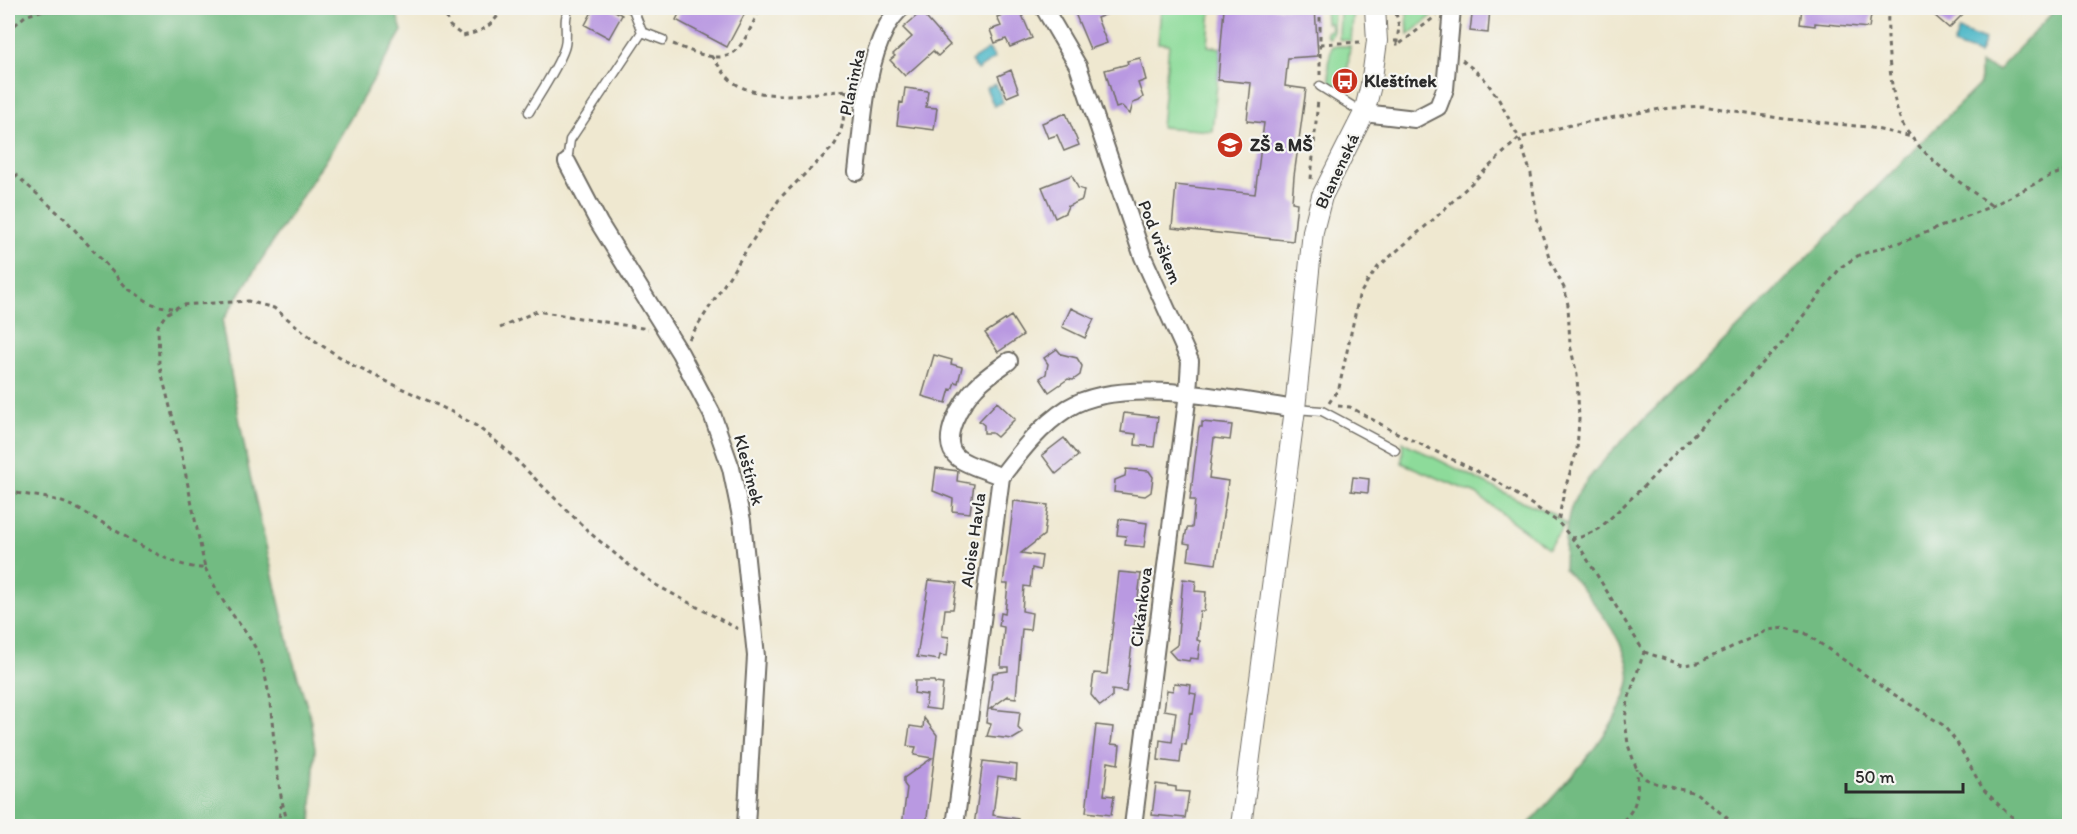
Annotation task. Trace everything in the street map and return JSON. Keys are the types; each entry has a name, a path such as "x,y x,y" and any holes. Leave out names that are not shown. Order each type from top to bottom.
{"street":[{"name":"Planinka","path":"857,172 870,134 870,75 874,59 887,26 901,8"},
{"name":"Pod vrškem","path":"1044,8 1078,66 1143,257 1190,361 1188,393"},
{"name":"Blanenská","path":"1241,826 1295,409 1317,211 1322,196 1364,113 1371,85 1377,41 1375,8"},
{"path":"1364,113 1415,119 1438,107 1445,89 1448,51 1447,9"},
{"name":"Kleštínek","path":"567,162 599,224 680,353 712,414 731,468 742,521 757,671 746,826"},
{"path":"1001,477 957,457 950,445 951,429 963,402 976,386 1009,361"},
{"name":"Aloise Havla","path":"955,826 1001,477 1028,441 1070,407 1092,398 1115,393 1188,393"},
{"path":"1188,393 1295,409"},
{"name":"Cikánkova","path":"1133,826 1188,393"}],"lane":[{"path":"529,112 564,50 567,33 565,14 568,8"},
{"path":"630,8 633,9 642,32 663,40"},
{"path":"567,162 570,140 642,32"},
{"path":"1320,86 1364,113"},
{"path":"1295,409 1322,411 1395,450"}],"path":[{"path":"8,31 25,16 49,8"},
{"path":"443,8 450,26 463,36 478,33 494,22 503,8"},
{"path":"663,40 702,55 722,57 733,53 742,42 761,8"},
{"path":"1888,8 1893,91 1905,129 1946,173 1992,206"},
{"path":"1397,41 1397,46 1447,9"},
{"path":"1320,44 1355,42"},
{"path":"1448,51 1483,77 1498,98 1519,138 1531,174 1537,218 1550,260 1565,290 1570,345 1577,375 1579,419 1577,450 1564,492 1558,522"},
{"path":"680,353 780,198 833,147 839,138 848,90 770,94 745,88 734,83 711,56"},
{"path":"1322,411 1339,388 1359,296 1367,282 1378,267 1434,219 1519,138 1571,125 1660,109 1703,106 1785,119 1867,127 1912,137"},
{"path":"8,168 66,219 127,288 150,303 174,308"},
{"path":"1571,538 1581,537 1599,529 1642,488 1782,342 1841,267 1859,255 1910,239 1992,206 2050,176 2070,169"},
{"path":"279,826 281,803 272,714 262,661 204,568 179,442 159,364 158,326 166,314 181,305 248,301 274,308 318,343 354,366 450,411 478,427 503,447 590,533 625,562 656,585 754,636"},
{"path":"500,328 537,311 667,332"},
{"path":"1322,411 1335,406 1350,407 1391,430 1495,480 1558,522 1587,558 1644,652 1683,665 1698,663 1768,630 1786,628 1805,633 1887,690 1943,725 1956,741 1983,789 2008,814 2026,826"},
{"path":"8,491 64,502 94,516 158,554 194,568 204,568"},
{"path":"1616,826 1627,818 1638,795 1636,767 1628,745 1625,719 1628,700 1644,652"},
{"path":"1636,767 1646,778 1658,784 1696,793 1737,826"},
{"path":"281,803 289,826"}],"green space":[{"path":"8,8 395,8 402,31 336,143 223,320 223,331 249,471 292,657 310,716 315,749 311,826 8,826"},
{"path":"1161,8 1211,8 1208,46 1221,48 1212,131 1161,127 1169,44 1158,43"},
{"path":"1325,8 1334,8 1333,31 1330,38 1327,37 1326,32 1331,29 1330,23 1326,23"},
{"path":"1340,8 1354,8 1351,41 1339,39"},
{"path":"1402,8 1442,8 1408,35 1407,12 1403,12"},
{"path":"2057,8 2070,8 2069,826 1527,826 1601,739 1614,720 1629,682 1629,669 1617,638 1596,606 1564,569 1568,518 1580,490 1626,436 1713,353 1980,84 1980,64 1998,70"},
{"path":"1332,46 1350,46 1346,87 1341,93 1331,86 1328,64"},
{"path":"1403,442 1519,500 1552,513 1565,524 1548,548 1476,494 1402,463"}],"water":[{"path":"1959,30 1985,40 1979,54 1953,45"},
{"path":"989,49 995,58 977,70 971,61"},
{"path":"996,84 1003,102 994,106 986,88"}],"building":[{"path":"594,8 610,8 622,15 609,38 585,25"},
{"path":"682,8 739,8 746,11 727,47 676,20"},
{"path":"1019,8 1032,38 1010,47 1006,39 995,43 990,30 1001,26 997,17"},
{"path":"1082,8 1122,8 1097,18 1107,43 1090,49 1074,11"},
{"path":"1224,8 1315,8 1318,56 1288,58 1285,86 1306,89 1294,176 1292,202 1297,203 1293,241 1172,228 1176,185 1255,194 1264,123 1247,121 1251,83 1218,80"},
{"path":"1466,8 1490,8 1488,33 1470,31 1472,15"},
{"path":"1802,8 1872,8 1869,28 1815,23 1815,26 1800,24"},
{"path":"1926,8 1969,8 1949,28"},
{"path":"921,12 950,45 938,56 933,51 905,76 890,60 895,56 893,54 912,37 903,28"},
{"path":"1140,58 1146,80 1138,83 1143,97 1133,103 1130,114 1122,106 1116,108 1105,70"},
{"path":"1011,70 1019,92 1007,97 998,76"},
{"path":"905,88 928,91 926,107 937,108 934,130 897,125 900,102 903,103"},
{"path":"1066,113 1079,145 1064,151 1057,135 1048,138 1042,123"},
{"path":"1072,175 1078,188 1084,190 1082,200 1068,206 1065,213 1055,218 1042,187"},
{"path":"1071,308 1094,319 1085,338 1062,327"},
{"path":"1011,316 1023,335 998,352 985,333"},
{"path":"1057,349 1061,354 1077,358 1082,366 1080,375 1073,380 1068,379 1049,392 1040,378 1046,374 1048,364 1044,358"},
{"path":"934,355 952,360 951,364 962,367 958,383 955,382 952,390 950,389 946,403 922,396"},
{"path":"997,402 1015,419 997,437 992,433 984,433 984,425 979,421"},
{"path":"1124,413 1158,417 1154,447 1135,445 1136,434 1121,432"},
{"path":"1202,422 1232,425 1230,440 1214,438 1209,478 1228,481 1216,564 1188,560 1190,544 1184,543 1187,528 1192,528 1195,500 1190,500 1199,427 1202,427"},
{"path":"1064,438 1078,456 1056,474 1042,455"},
{"path":"936,468 958,471 957,481 974,484 970,513 952,511 953,499 933,491"},
{"path":"1126,469 1149,471 1153,477 1151,492 1145,496 1114,492 1115,480 1125,476"},
{"path":"1353,477 1369,479 1368,493 1351,491"},
{"path":"1014,501 1048,505 1044,535 1021,553 1042,556 1040,570 1032,568 1030,587 1024,586 1022,611 1032,613 1030,630 1022,629 1016,698 1008,696 990,709 1020,712 1018,728 1023,733 1013,739 987,736 991,724 986,723 993,673 1008,671 1008,667 1001,667 1004,627 999,626 1001,613 1005,614 1008,584 1003,584"},
{"path":"1119,519 1147,523 1144,547 1125,545 1126,536 1117,535"},
{"path":"1119,572 1141,574 1126,692 1112,690 1112,697 1100,706 1091,695 1094,673 1107,674"},
{"path":"1183,579 1196,581 1195,591 1206,592 1204,611 1200,611 1198,659 1190,658 1189,661 1176,659 1169,651 1177,645"},
{"path":"929,580 957,583 953,609 945,609 942,636 949,637 947,656 940,655 939,660 917,657"},
{"path":"915,681 934,681 943,684 940,710 925,708 927,695 914,693"},
{"path":"1174,683 1191,685 1190,693 1196,694 1193,714 1190,713 1186,745 1182,744 1180,763 1158,760 1160,740 1172,742 1176,712 1164,710 1167,690 1173,691"},
{"path":"924,718 937,735 926,826 902,826 907,788 904,778 932,758 914,755 916,747 907,746 910,726 923,728"},
{"path":"1096,725 1113,727 1111,744 1120,745 1118,764 1108,762 1104,795 1114,796 1111,815 1086,812"},
{"path":"983,761 1017,765 1016,779 998,776 993,815 1018,819 1018,826 974,826"},
{"path":"1156,784 1176,787 1176,791 1189,792 1185,818 1152,815"}],"place":[{"name":"Kleštínek","path":"1345,81"},
{"name":"ZŠ a MŠ","path":"1230,145"}]}
